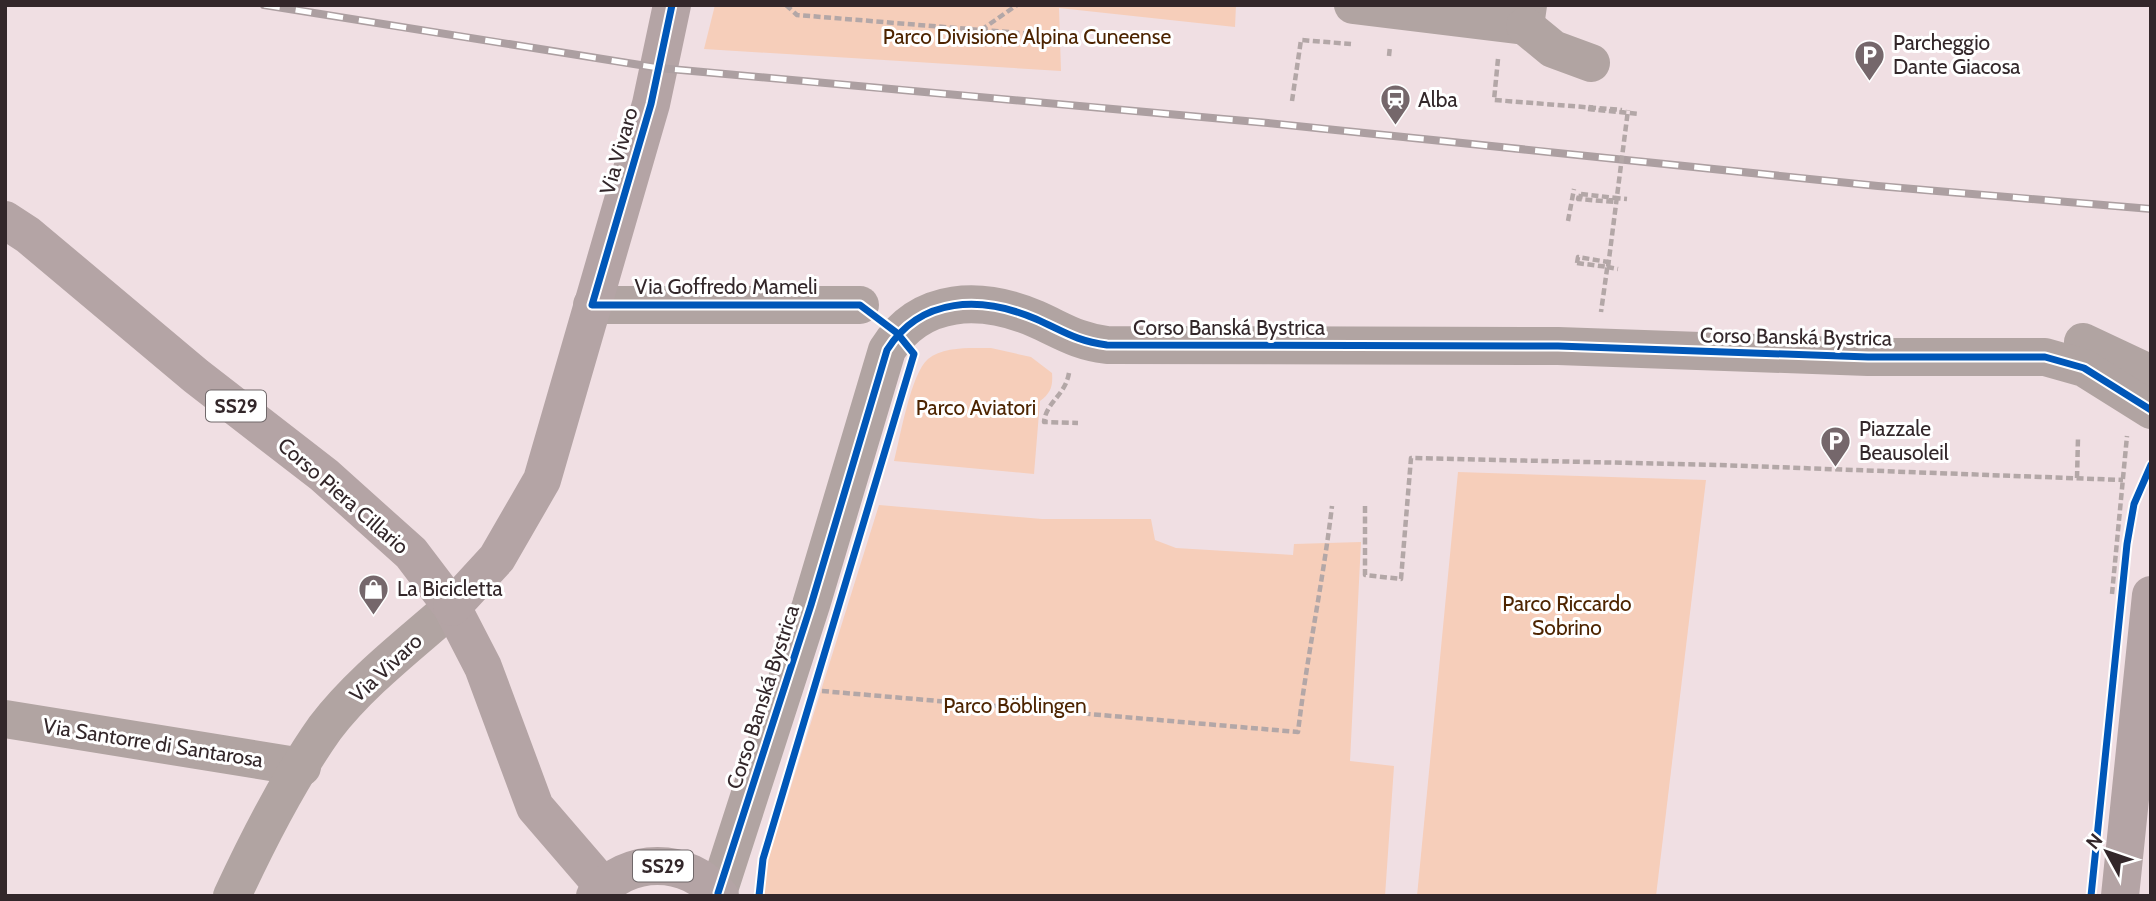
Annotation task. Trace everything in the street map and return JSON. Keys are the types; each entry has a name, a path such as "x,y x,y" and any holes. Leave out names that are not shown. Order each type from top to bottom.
{"main road":[{"name":"Via Vivaro","path":"452,607 496,558 542,480 651,104 672,5"},
{"name":"Corso Piera Cillario","path":"5,220 28,235 196,376 324,475 393,535 452,607 482,667 535,807 599,891"},
{"path":"2120,896 2136,594"},
{"path":"2145,896 2151,858"},
{"name":"SS29","path":"599,891 624,872 662,866 675,867 699,877 719,894"}],"street":[{"path":"1353,5 1527,16 1553,49 1591,63"},
{"name":"Via Goffredo Mameli","path":"593,304 860,305"},
{"name":"Corso Banská Bystrica","path":"719,894 811,605 887,350 897,333 920,315 961,304 997,306 1036,319 1071,338 1107,345 1599,348 1868,357 2045,357 2084,368 2146,394"},
{"name":"Via Vivaro","path":"232,896 326,728 369,680 452,607"},
{"name":"Via Santorre di Santarosa","path":"5,719 302,767"}],"path":[{"path":"786,5 797,15 1034,34"},
{"path":"981,30 1017,5"},
{"path":"1292,101 1301,40 1365,45"},
{"path":"1378,46 1390,47"},
{"path":"1496,72 1494,100 1588,108 1622,110 1622,114 1590,111 1591,106 1628,111 1639,114 1588,108"},
{"path":"1608,265 1614,198 1628,111"},
{"path":"1568,221 1576,196 1574,189"},
{"path":"1581,194 1614,198 1611,203 1580,199 1581,194"},
{"path":"1576,196 1578,199 1615,202 1616,198 1627,199 1614,198 1576,196"},
{"path":"1577,263 1608,265 1618,269"},
{"path":"1071,338 1059,358 1070,369 1066,387 1045,410 1044,422 1078,424"},
{"path":"2111,603 2129,415 2146,394"},
{"path":"2077,478 2078,438"},
{"path":"1365,506 1365,575 1401,579 1411,458 1720,465 2123,480"},
{"path":"818,677 814,690 1298,732 1311,631 1323,585 1332,506"},
{"path":"2126,544 2136,594"}],"green space":[{"name":"Parco Divisione Alpina Cuneense","path":"715,5 1236,5 1235,27 1059,8 1061,71 704,49"},
{"name":"Parco Aviatori","path":"991,348 1031,357 1052,373 1050,389 1040,401 1034,474 894,461 911,391 928,359 950,350"},
{"name":"Parco Riccardo Sobrino","path":"1458,472 1706,480 1656,896 1417,896"},
{"name":"Parco Böblingen","path":"879,505 1042,519 1151,519 1155,540 1176,548 1293,555 1294,544 1361,542 1350,761 1394,766 1385,896 762,896 767,863"}],"railway":[{"path":"264,5 659,68 1268,123 1878,186 2151,209"}],"cycle path":[{"path":"672,5 651,104 592,305 860,305 897,333 914,354 763,859 759,896"},
{"path":"718,893 811,605 887,350 901,332 917,319 935,310 974,304 995,307 1036,319 1078,338 1107,345 1558,346 1868,357 2045,357 2084,368 2151,410"},
{"path":"2091,896 2127,544 2134,504 2151,465"}],"place":[{"name":"Parcheggio Dante Giacosa","path":"1870,82"},
{"name":"Alba","path":"1395,127"},
{"name":"Piazzale Beausoleil","path":"1836,468"},
{"name":"La Bicicletta","path":"374,616"}]}
